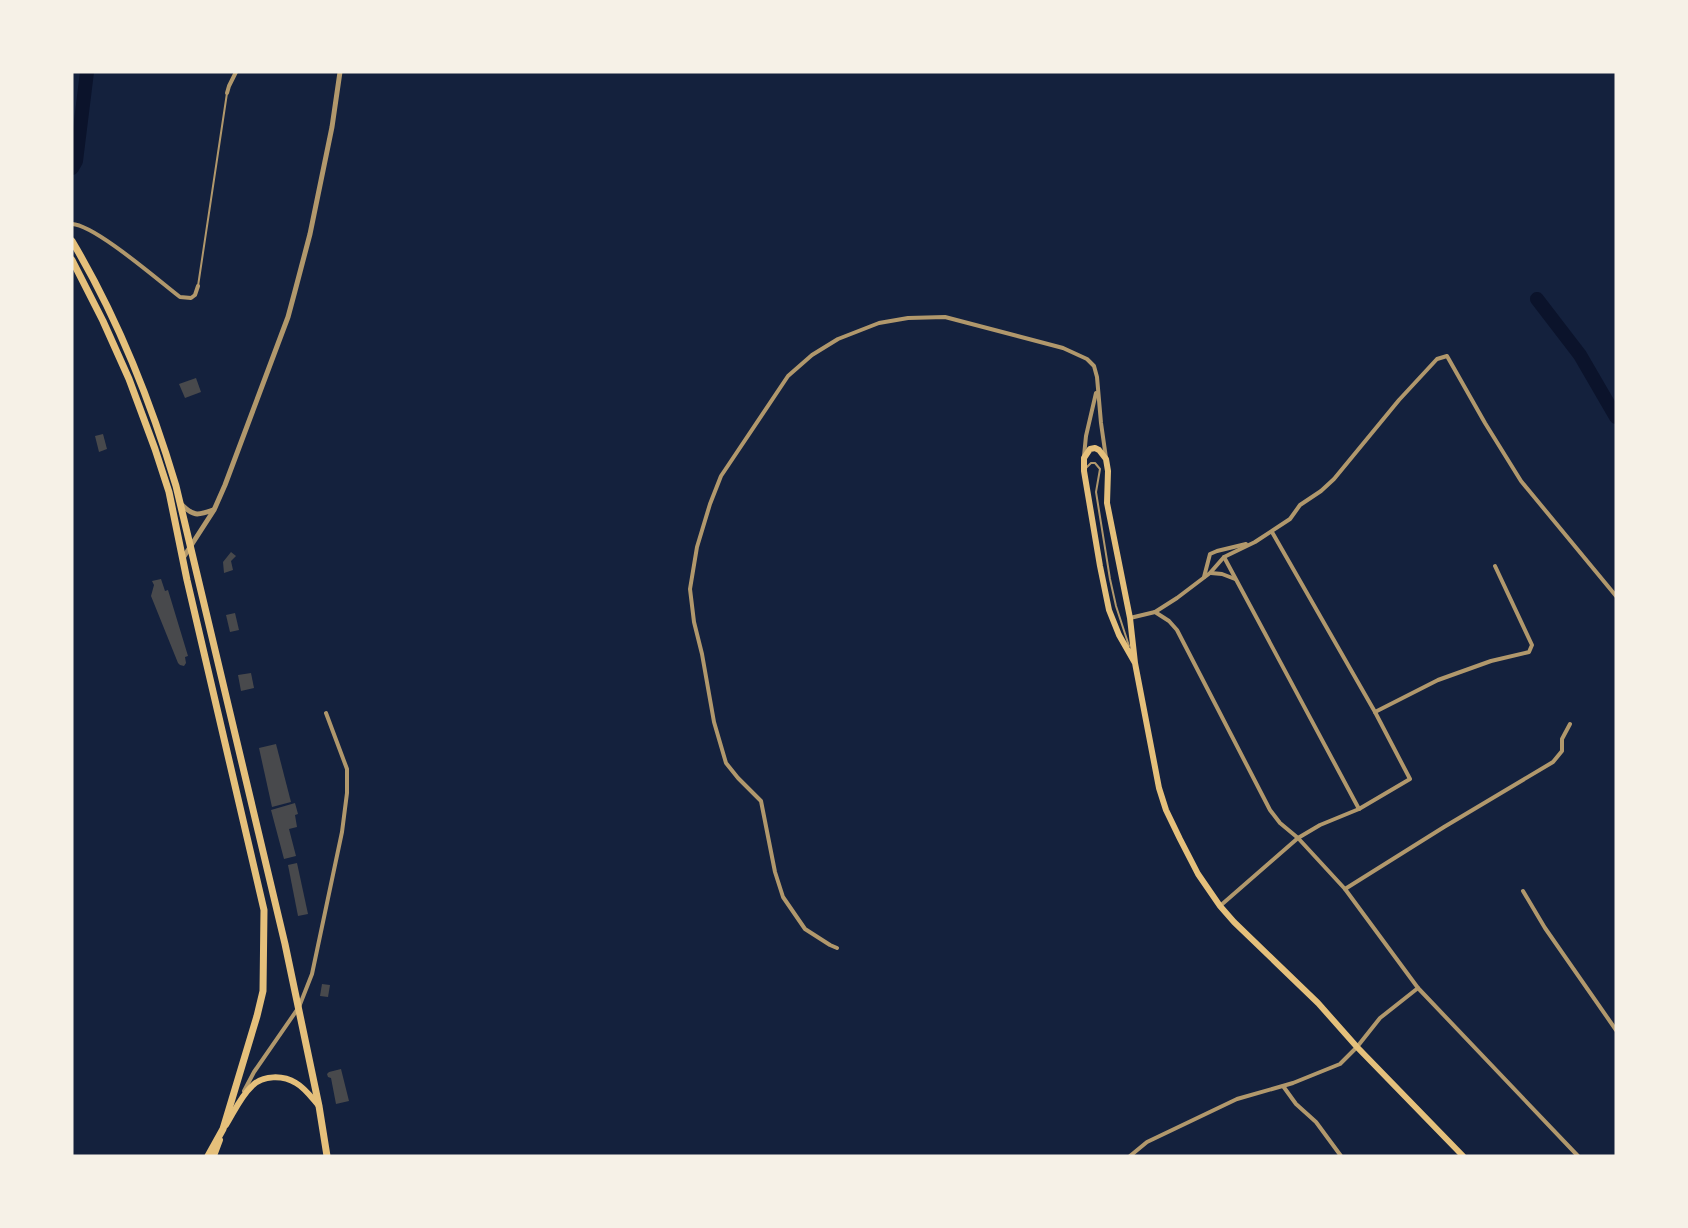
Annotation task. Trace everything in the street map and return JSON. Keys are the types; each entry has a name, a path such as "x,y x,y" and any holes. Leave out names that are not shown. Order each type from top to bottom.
{"main road":[{"path":"72,241 137,373 163,442 181,504 298,1007 327,1156"},
{"path":"72,260 103,321 133,389 169,492 264,910 263,991 214,1156"},
{"path":"1135,663 1119,635 1109,610 1100,566 1084,471 1084,458 1090,449 1095,448 1106,459 1107,503 1130,618 1135,663 1159,789 1166,810 1198,873 1220,906 1234,922 1318,1003 1357,1047 1463,1156"},
{"path":"208,1156 252,1086 261,1080 271,1077 285,1078 295,1082 319,1106"}],"street":[{"path":"227,93 236,72"},
{"path":"183,558 214,510 225,485 290,308 310,234 332,128 340,72"},
{"path":"72,224 78,224 101,237 180,297 191,298 195,295 198,286"},
{"path":"837,948 805,929 783,897 775,872 761,801 726,763 714,722 694,622 690,589 697,548 721,476 789,376 812,355 838,339 879,322 908,318 945,317 1063,348 1087,359 1094,366 1097,377 1106,459"},
{"path":"1130,618 1155,612 1210,573 1224,557 1255,542 1290,519 1300,505 1321,491 1334,478 1437,359 1447,356 1521,481 1616,596"},
{"path":"1084,458 1086,436 1097,389"},
{"path":"181,504 190,512 198,515 214,510"},
{"path":"1220,906 1298,838 1320,825 1359,809 1410,779 1375,712 1272,532"},
{"path":"178,535 191,546"},
{"path":"1203,578 1210,554 1255,542"},
{"path":"1224,557 1359,809"},
{"path":"1375,712 1437,680 1491,661 1529,652 1532,645 1495,566"},
{"path":"1210,573 1236,579"},
{"path":"1155,612 1169,621 1177,630 1270,810 1280,823 1298,838 1345,889 1418,988 1578,1156"},
{"path":"223,1129 254,1072 298,1007 312,974 342,832 347,793 346,769 326,713"},
{"path":"1345,889 1444,826 1553,762 1562,752 1562,739 1570,724"},
{"path":"1523,891 1545,928 1616,1030"},
{"path":"1130,1156 1146,1143 1237,1099 1283,1086 1340,1064 1380,1018 1418,988"},
{"path":"1283,1086 1296,1104 1316,1122 1341,1156"}],"lane":[{"path":"198,286 227,93"},
{"path":"1084,471 1095,463 1100,469 1096,492 1110,579 1116,606 1135,663"}],"building":[{"path":"196,378 201,392 185,398 179,384"},
{"path":"103,434 107,449 99,452 95,436"},
{"path":"231,552 236,556 231,561 233,570 224,573 223,562"},
{"path":"161,579 165,591 168,590 188,656 185,657 184,666 178,663 151,596 154,585 152,581"},
{"path":"235,613 239,630 230,632 226,615"},
{"path":"251,673 254,688 241,691 238,675"},
{"path":"276,744 291,802 272,807 259,748"},
{"path":"295,803 298,814 295,815 297,827 289,829 296,856 284,859 271,810"},
{"path":"297,863 308,914 298,916 288,865"},
{"path":"322,984 330,985 328,997 320,996"},
{"path":"341,1069 349,1101 336,1104 331,1078 327,1074"}],"waterway":[{"path":"72,168 76,161 87,72"},
{"path":"1537,299 1580,355 1616,417"}]}
